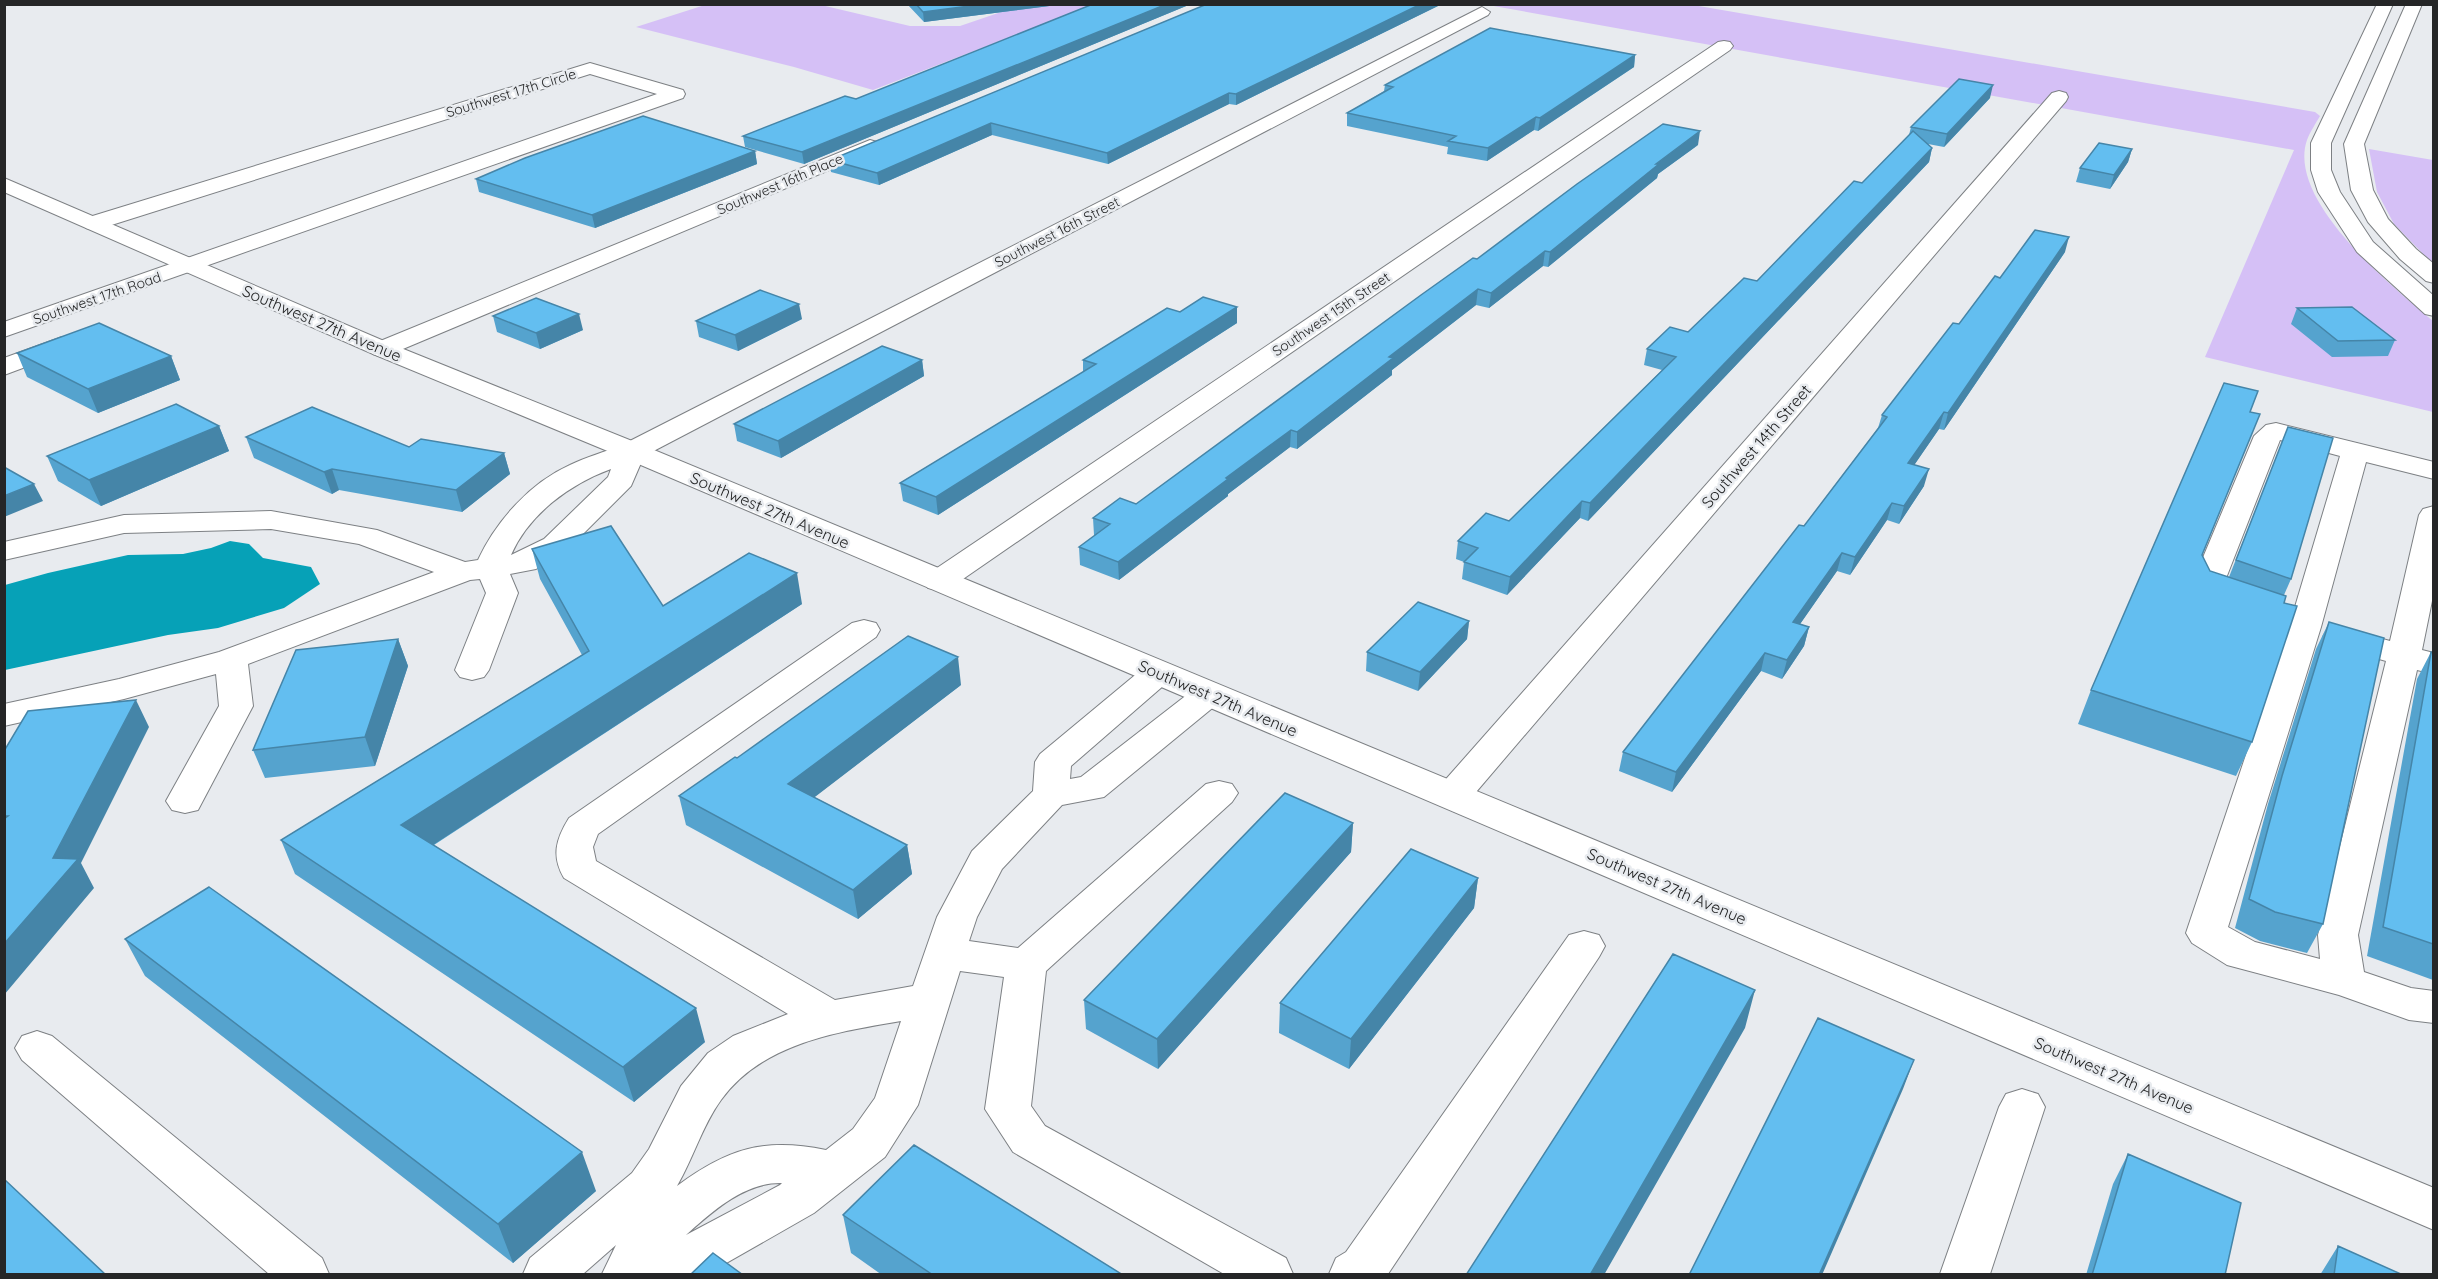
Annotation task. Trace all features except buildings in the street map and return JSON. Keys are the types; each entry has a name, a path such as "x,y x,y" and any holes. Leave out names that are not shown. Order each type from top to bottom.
{"street":[{"path":"2414,4 2354,144 2362,190 2379,222 2408,254 2433,276"},
{"name":"Southwest 16th Street","path":"477,569 543,494 579,471 632,451 1482,12"},
{"path":"2403,28 2380,17 2321,143 2320,170 2329,192 2365,247 2429,301"},
{"name":"Southwest 15th Street","path":"939,581 1724,46"},
{"name":"Southwest 17th Circle","path":"94,224 590,68 676,94 190,265"},
{"path":"2345,93 2374,98"},
{"name":"Southwest 14th Street","path":"1452,796 2060,97"},
{"name":"Southwest 16th Place","path":"382,349 893,137"},
{"name":"Southwest 27th Avenue","path":"4,184 382,349 632,451 2433,1210"},
{"name":"Southwest 17th Road","path":"4,330 190,265"},
{"path":"4,367 78,340"},
{"path":"2419,659 2279,619 2209,594 2207,586 2268,436 2276,431 2433,471"},
{"path":"4,716 124,689 231,659 477,569 525,562 555,545 621,480 632,451"},
{"path":"2355,451 2279,619 2206,933 2242,954 2348,982 2409,1004 2433,1008"},
{"path":"2348,982 2341,965 2338,935 2419,659 2433,515"},
{"path":"522,517 578,522"},
{"path":"4,551 123,524 271,520 366,536 477,569 502,594 472,670"},
{"path":"828,1017 578,868 574,847 582,827 864,630"},
{"path":"185,801 236,706 231,659"},
{"path":"1051,794 1053,762 1158,673"},
{"path":"675,1275 693,1257 797,1199 869,1143 895,1105 957,917 986,861 1051,794 1091,788 1209,694"},
{"path":"1219,793 1026,965 1008,1109 1029,1139 1268,1275"},
{"path":"1354,1275 1364,1268 1584,946"},
{"path":"945,953 1026,965"},
{"path":"548,1275 650,1186 661,1173 702,1093 714,1076 752,1047 828,1017 929,1000"},
{"path":"37,1048 296,1272"},
{"path":"1965,1275 2022,1107"},
{"path":"627,1275 648,1242 685,1208 716,1183 732,1174 759,1165 792,1163 833,1171"}],"shaded area":[{"path":"708,4 821,5 910,26 960,26 1022,5 1093,5 873,90 794,67 636,27"},
{"path":"1488,5 1693,5 2315,112 2320,116 2307,140 2305,164 2312,189 2327,215 2370,265 2433,321 2433,412 2205,357 2294,150"},
{"path":"2369,149 2433,160 2433,264 2394,224 2377,192"}],"water":[{"path":"230,541 249,544 263,558 311,567 320,584 284,608 218,628 168,635 5,670 5,585 128,555 183,554"}]}
